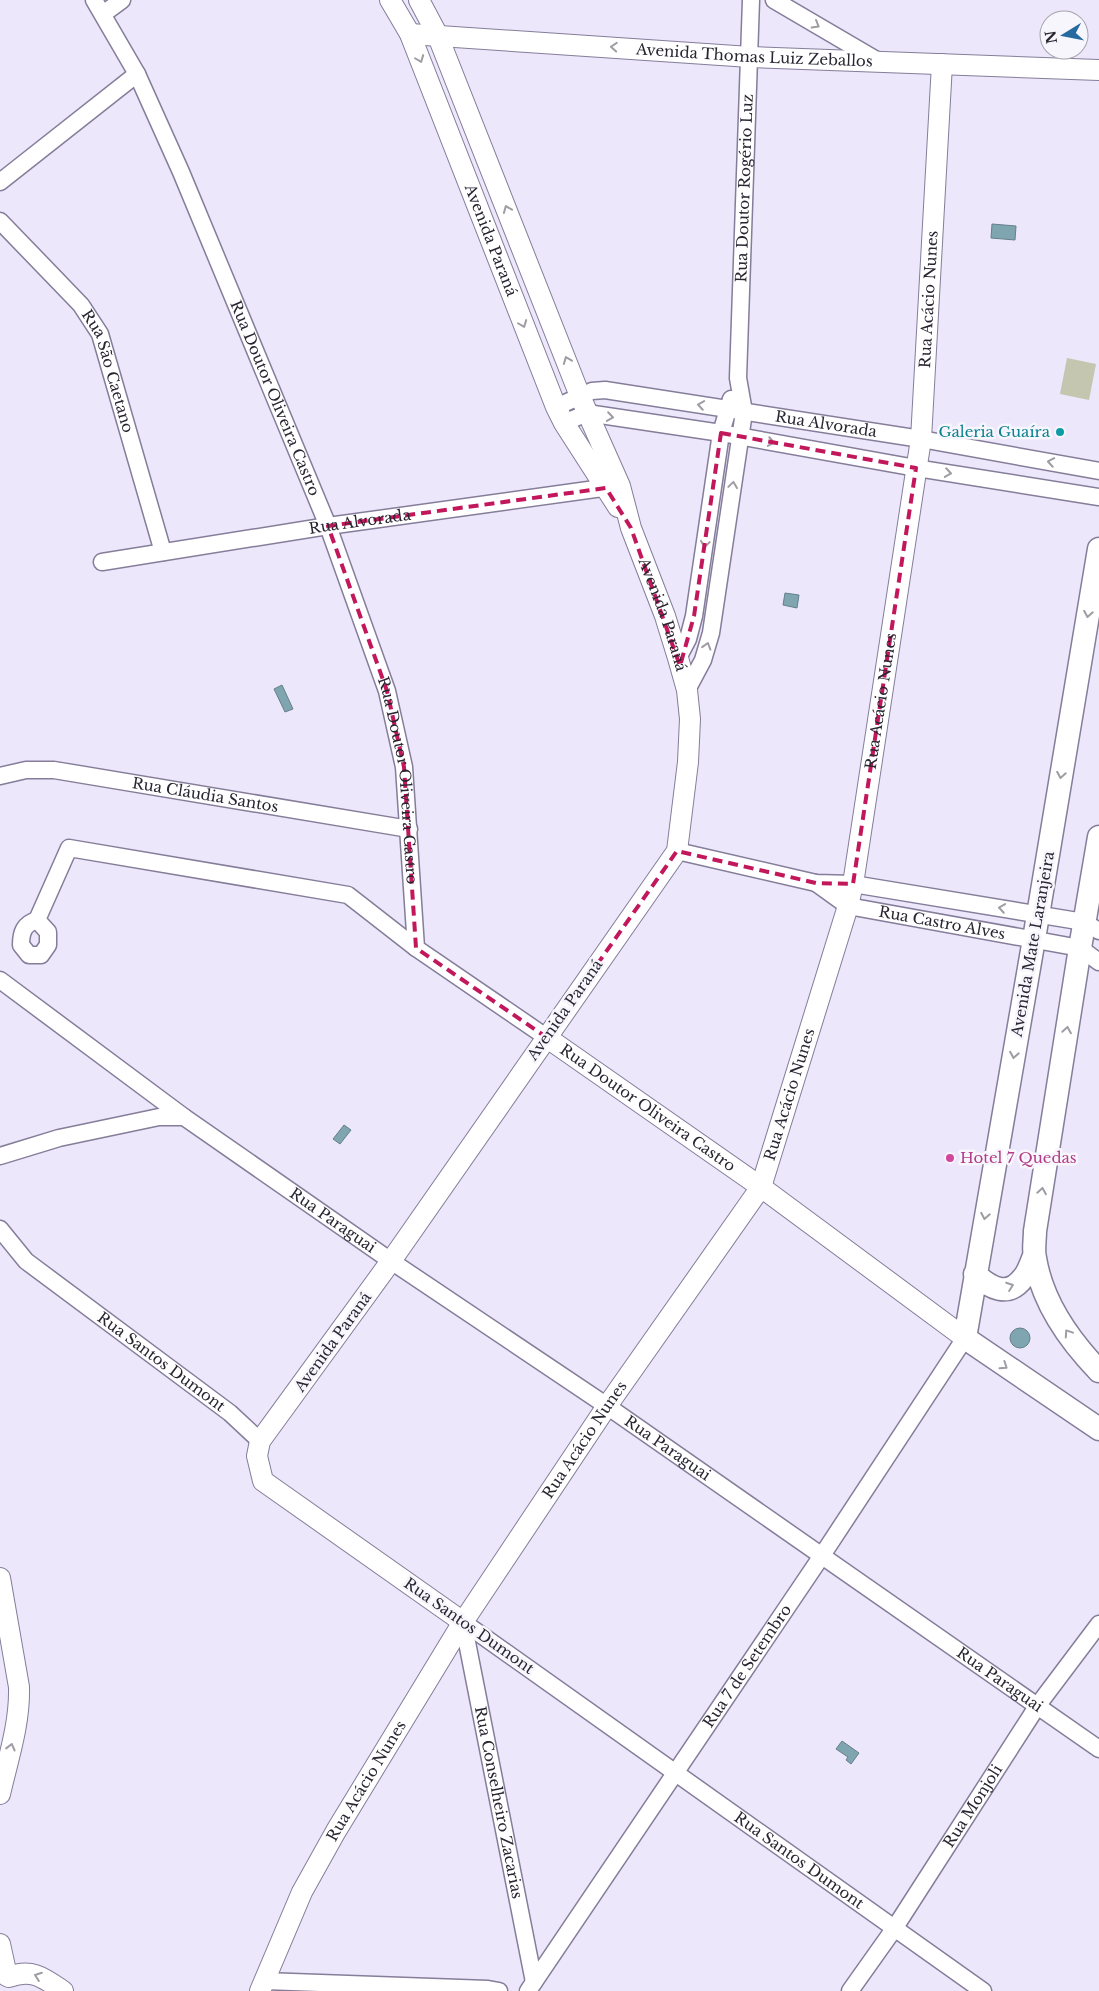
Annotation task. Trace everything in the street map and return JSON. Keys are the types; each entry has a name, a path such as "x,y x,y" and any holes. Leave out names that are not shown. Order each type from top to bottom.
{"main road":[{"name":"Avenida Mate Laranjeira","path":"965,1338 1099,549"},
{"path":"1099,837 1092,926 1080,948 1035,1231 1034,1256 1043,1290 1057,1317 1081,1352 1099,1371"},
{"path":"975,1274 988,1286 1000,1290 1014,1287 1024,1278 1034,1256"},
{"path":"965,1338 1099,1429"}],"street":[{"name":"Rua Doutor Oliveira Castro","path":"94,0 137,74 181,172 328,526 387,691 404,767 416,948 761,1187 965,1338"},
{"path":"103,14 122,0"},
{"name":"Avenida Paraná","path":"390,0 410,34 560,415 613,487"},
{"name":"Avenida Paraná","path":"260,1441 391,1261 677,851 688,762 690,718 687,690 665,616 613,487 583,405 438,34 419,0"},
{"name":"Rua Doutor Rogério Luz","path":"687,690 703,660 711,633 744,412 738,378 751,0"},
{"path":"774,0 878,61"},
{"name":"Avenida Thomas Luiz Zeballos","path":"410,34 438,34 750,57 1099,70"},
{"name":"Rua Acácio Nunes","path":"262,1986 302,1892 331,1840 463,1622 607,1406 761,1187 848,906 853,884 921,438 942,64"},
{"path":"0,182 137,74"},
{"name":"Rua São Caetano","path":"0,221 81,305 100,334 163,552"},
{"name":"Rua Doutor Rogério Luz","path":"678,658 688,639 694,616 721,433 738,378"},
{"name":"Rua Alvorada","path":"560,415 583,405 592,391 605,390 921,438 1099,471"},
{"name":"Rua Alvorada","path":"583,405 740,437 916,468 1099,497"},
{"name":"Rua Alvorada","path":"102,562 328,526 613,487"},
{"name":"Rua Cláudia Santos","path":"0,776 26,770 54,770 409,829"},
{"path":"37,920 69,848 348,895 416,948"},
{"name":"Rua Castro Alves","path":"677,851 816,883 853,884 1038,914 1092,926"},
{"name":"Rua Castro Alves","path":"816,883 848,906 1080,948 1099,962"},
{"name":"Rua Paraguai","path":"0,980 184,1117 391,1261 607,1406 1099,1749"},
{"path":"0,1156 58,1138 158,1117 184,1117"},
{"name":"Rua Santos Dumont","path":"0,1229 26,1261 230,1413 260,1441 257,1456 263,1481 983,1991"},
{"name":"Rua 7 de Setembro","path":"531,1987 674,1772 821,1557 965,1338"},
{"path":"0,1578 19,1687 20,1704 18,1724 0,1794"},
{"name":"Rua Conselheiro Zacarias","path":"463,1622 531,1987"},
{"name":"Rua Monjoli","path":"850,1991 894,1929 1038,1705 1099,1624"},
{"path":"0,1944 9,1980 20,1973 32,1973 46,1979 63,1991"},
{"path":"262,1986 488,1989 499,1991"}],"highlighted area":[{"path":"721,433 916,468 853,884 816,883 677,851 546,1037 416,948 404,767 387,691 328,526 606,488 631,528 680,666 694,616"}],"green space":[{"path":"1067,358 1096,364 1089,400 1060,394"}],"water":[{"path":"992,224 1016,226 1015,240 991,238"},
{"path":"785,593 799,595 797,608 783,605"},
{"path":"282,685 293,709 285,712 274,689"},
{"path":"344,1125 351,1130 340,1144 333,1139"},
{"path":"1020,1328 1027,1331 1030,1338 1027,1345 1020,1348 1013,1345 1010,1338 1013,1331"},
{"path":"842,1741 859,1753 851,1764 846,1760 848,1757 836,1749"}],"place":[{"name":"Galeria Guaíra","path":"1060,432"},
{"name":"Hotel 7 Quedas","path":"950,1158"}]}
